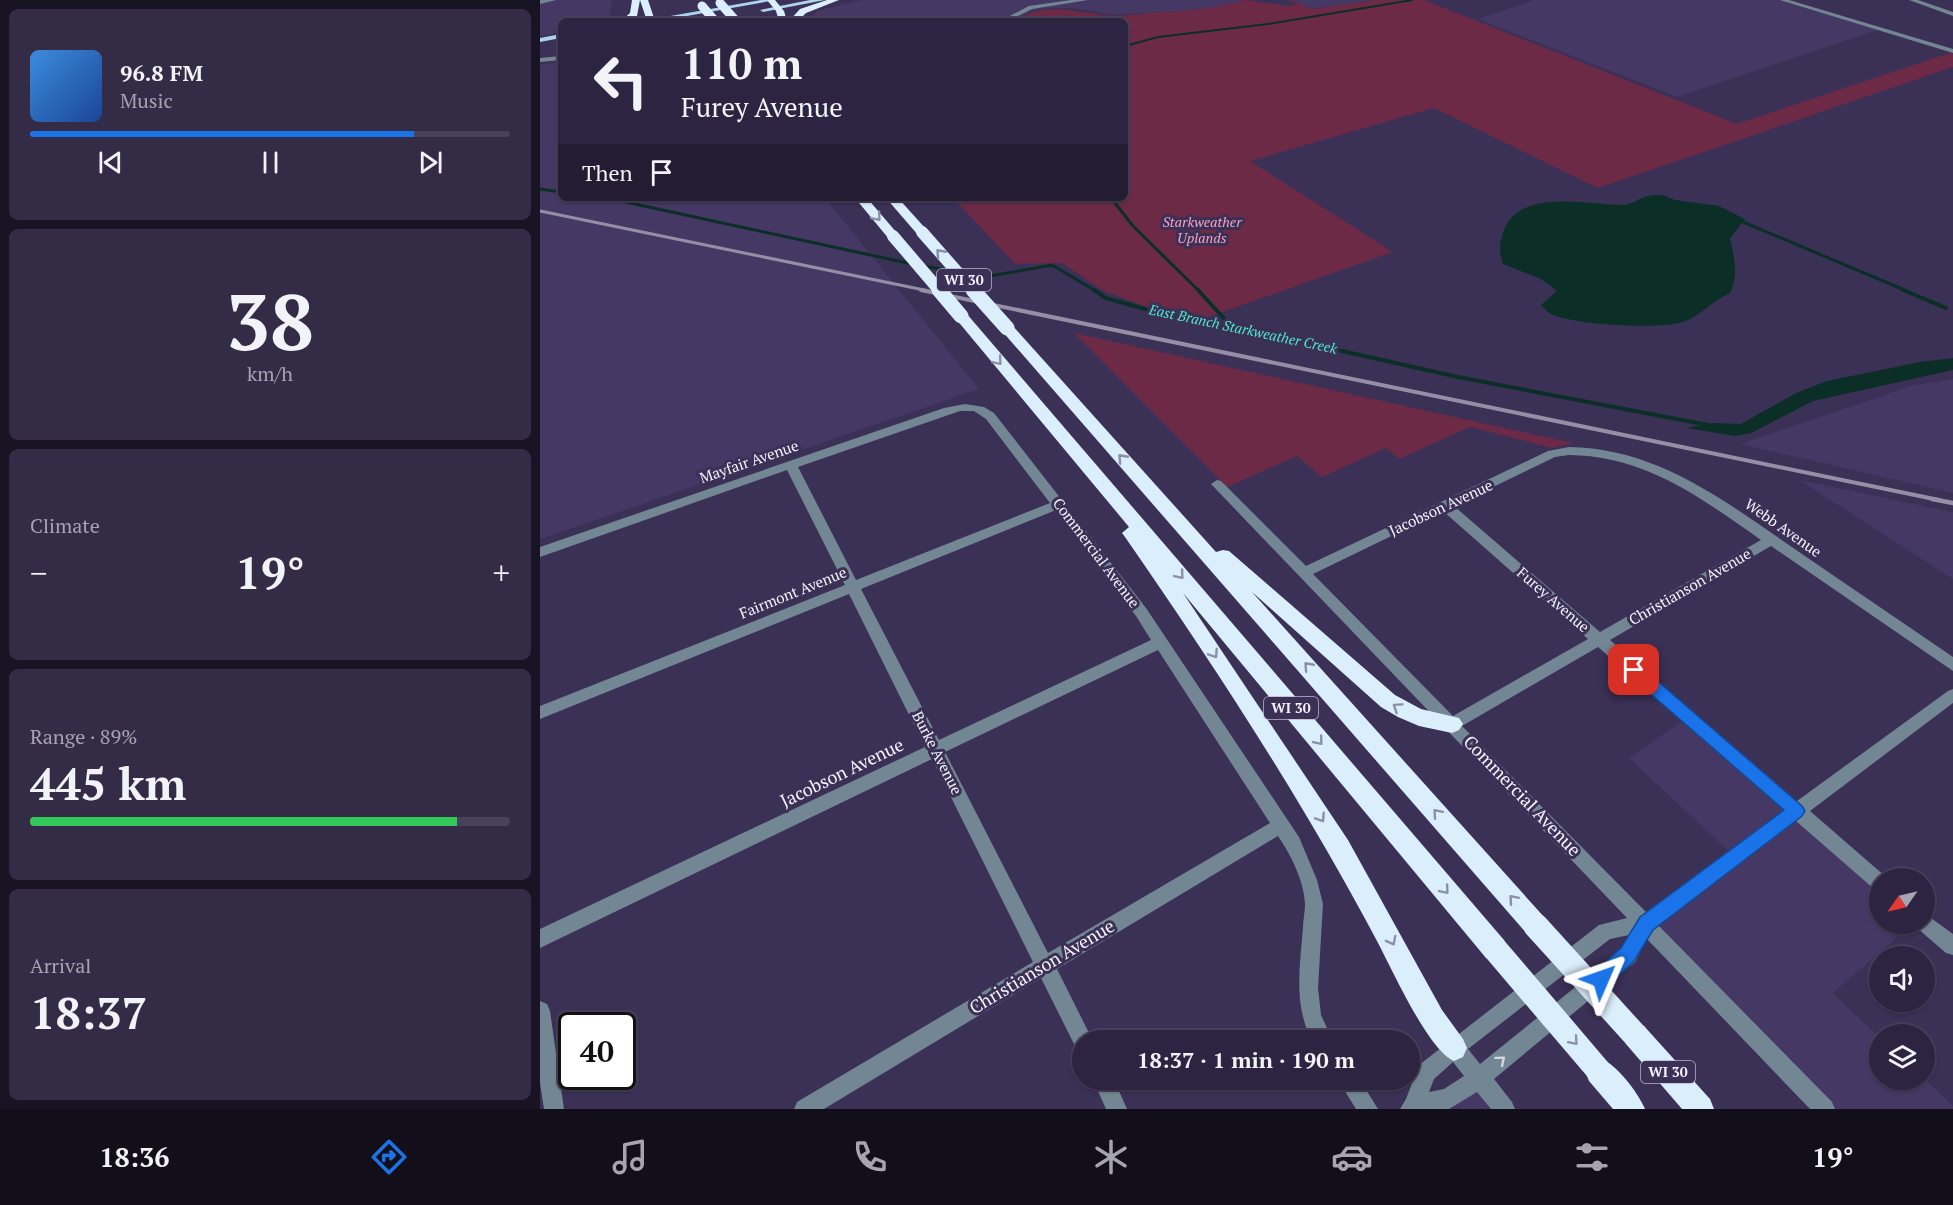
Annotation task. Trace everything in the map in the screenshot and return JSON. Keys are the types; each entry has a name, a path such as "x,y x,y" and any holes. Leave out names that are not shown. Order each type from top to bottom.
{"highway":[{"path":"629,18 634,14 636,0"},
{"path":"644,0 648,18"},
{"path":"796,18 803,11 835,0"},
{"path":"719,1 733,18"},
{"path":"774,2 782,18"},
{"path":"699,3 712,18"},
{"name":"WI 30","path":"864,201 1631,1109"},
{"name":"WI 30","path":"895,201 1700,1109"},
{"path":"1088,466 1132,536 1175,595 1340,847 1433,1019 1454,1048"},
{"path":"1160,501 1388,701 1408,715 1433,722 1452,724"}],"main road":[{"path":"669,18 774,2 822,0"},
{"path":"713,18 774,2"},
{"path":"540,40 558,37"}],"street":[{"path":"540,2 553,0"},
{"path":"1009,18 1031,7 1086,0"},
{"path":"1783,0 1953,51"},
{"path":"1912,0 1953,14"},
{"path":"540,60 558,58"},
{"name":"Mayfair Avenue","path":"540,552 948,410 970,406"},
{"name":"Commercial Avenue","path":"970,406 983,410 990,416 1123,587 1293,843 1306,873 1314,905 1308,979 1309,1012 1318,1030"},
{"name":"Jacobson Avenue","path":"1304,573 1552,454 1578,450"},
{"name":"Webb Avenue","path":"1578,450 1630,460 1696,488 1953,665"},
{"name":"Burke Avenue","path":"791,465 1077,1030"},
{"name":"Commercial Avenue","path":"1217,484 1825,1109"},
{"name":"Fairmont Avenue","path":"540,713 1059,504"},
{"name":"Furey Avenue","path":"1444,506 1869,874"},
{"name":"Christianson Avenue","path":"1452,724 1771,540"},
{"name":"Jacobson Avenue","path":"540,939 1160,642"},
{"path":"1412,1107 1448,1099 1479,1078 1628,955 1646,923 1953,694"},
{"name":"Christianson Avenue","path":"804,1109 1281,825"},
{"path":"1412,1107 1426,1072 1454,1048 1606,931 1646,923"},
{"path":"1935,931 1953,946"},
{"path":"540,1011 554,1109"},
{"path":"1454,1048 1505,1109"},
{"path":"1108,1090 1117,1109"},
{"path":"1355,1090 1368,1109"}],"shaded area":[{"path":"540,0 612,0 609,18 558,18 558,33 540,36"},
{"path":"863,0 1244,0 1207,9 1114,15 1073,8 1049,8 1031,11 1019,18 812,18 817,11"},
{"path":"1292,0 1376,0 1312,9"},
{"path":"1534,0 1783,0 1880,29 1677,97 1478,19"},
{"path":"558,62 558,201 827,201 979,389 540,539 540,65"},
{"path":"1663,195 1675,200 1719,206 1745,219 1730,238 1735,273 1730,293 1688,320 1641,326 1598,324 1563,318 1550,313 1541,305 1557,291 1541,279 1503,264 1500,248 1503,233 1511,219 1523,209 1555,202 1627,205 1647,196"},
{"path":"1953,358 1953,370 1813,401 1751,433 1735,436 1687,428 1714,423 1741,424 1798,392 1827,381 1920,362"},
{"path":"1953,379 1953,493 1740,444 1914,385"},
{"path":"1799,480 1953,512 1953,579"},
{"path":"1688,717 1869,874 1869,934 1901,934 1887,946 1869,946 1869,962 1833,993 1869,1027 1869,1090 1935,1089 1953,1106 1953,1109 1825,1109 1646,923 1734,856 1629,758"},
{"path":"1479,1078 1505,1109 1410,1109"}],"green space":[{"name":"Starkweather Uplands","path":"1245,0 1288,6 1298,4 1288,0 1292,0 1312,9 1376,0 1424,0 1737,124 1950,53 1953,54 1953,67 1598,188 1434,108 1250,161 1393,252 1194,322 1160,316 1150,308 1104,291 1062,263 1015,264 956,201 1128,201 1128,18 1021,18 1051,9 1118,16 1221,6"},
{"path":"1074,333 1573,443 1552,448 1470,427 1399,459 1386,448 1322,477 1297,456 1227,487"}],"waterway":[{"path":"1128,45 1158,37 1268,24 1412,0"},
{"name":"East Branch Starkweather Creek","path":"540,189 558,192"},
{"name":"East Branch Starkweather Creek","path":"621,201 912,264"},
{"path":"1113,201 1133,226 1198,290"},
{"path":"1743,222 1907,291"},
{"name":"East Branch Starkweather Creek","path":"962,273 985,277 1052,265 1096,291"},
{"name":"East Branch Starkweather Creek","path":"923,266 953,271"},
{"name":"East Branch Starkweather Creek","path":"1094,290 1106,298 1177,318 1276,333 1311,344 1458,377 1708,425"},
{"path":"1198,290 1230,325"},
{"path":"1903,290 1946,308"}],"railway":[{"path":"540,211 929,291"},
{"path":"921,290 1939,500"},
{"path":"1932,499 1953,503"}],"route":[{"path":"1601,979 1628,955 1646,923 1796,811 1634,670"}]}
